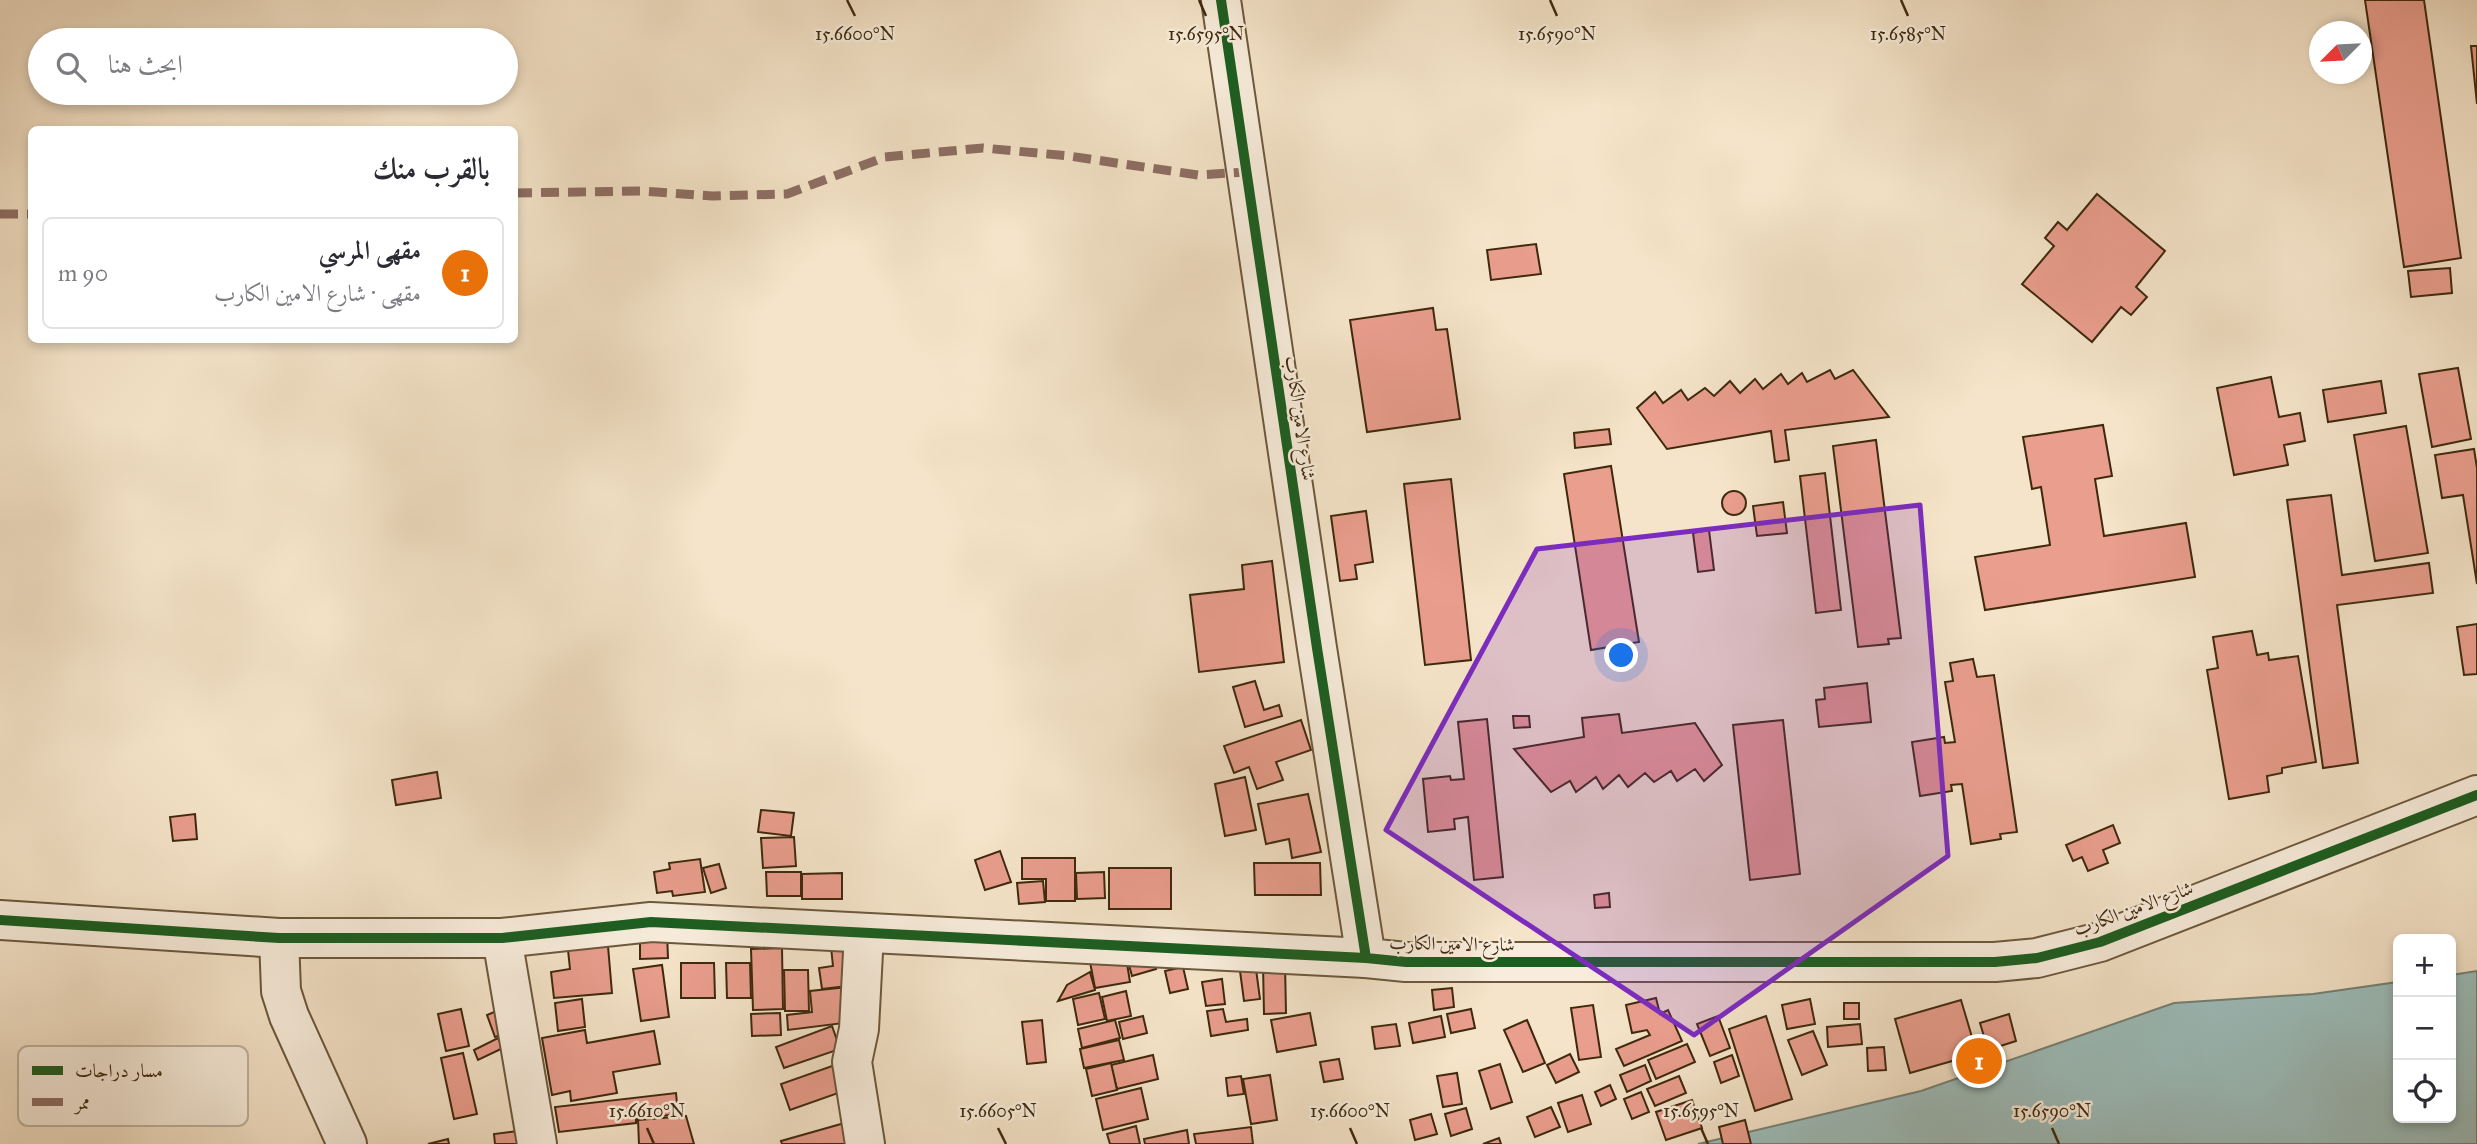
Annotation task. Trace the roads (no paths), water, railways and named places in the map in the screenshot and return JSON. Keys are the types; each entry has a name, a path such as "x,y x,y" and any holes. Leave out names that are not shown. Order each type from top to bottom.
{"street":[{"name":"شارع الامين الكارب","path":"1221,0 1317,648 1366,957 1406,962 1995,962 2038,958 2100,942 2477,795"},
{"path":"0,920 279,938 502,938 651,922 1366,957"},
{"path":"864,933 859,1029 852,1062 865,1144"},
{"path":"279,938 281,990 289,1016 347,1144"},
{"path":"502,938 537,1144"}],"water":[{"path":"2477,971 2477,1144 1698,1144 1921,1091 2174,1003 2313,994 2393,983 2393,1123 2456,1123 2456,974"}],"place":[{"name":"مقهى المرسي","path":"1979,1061"}]}
